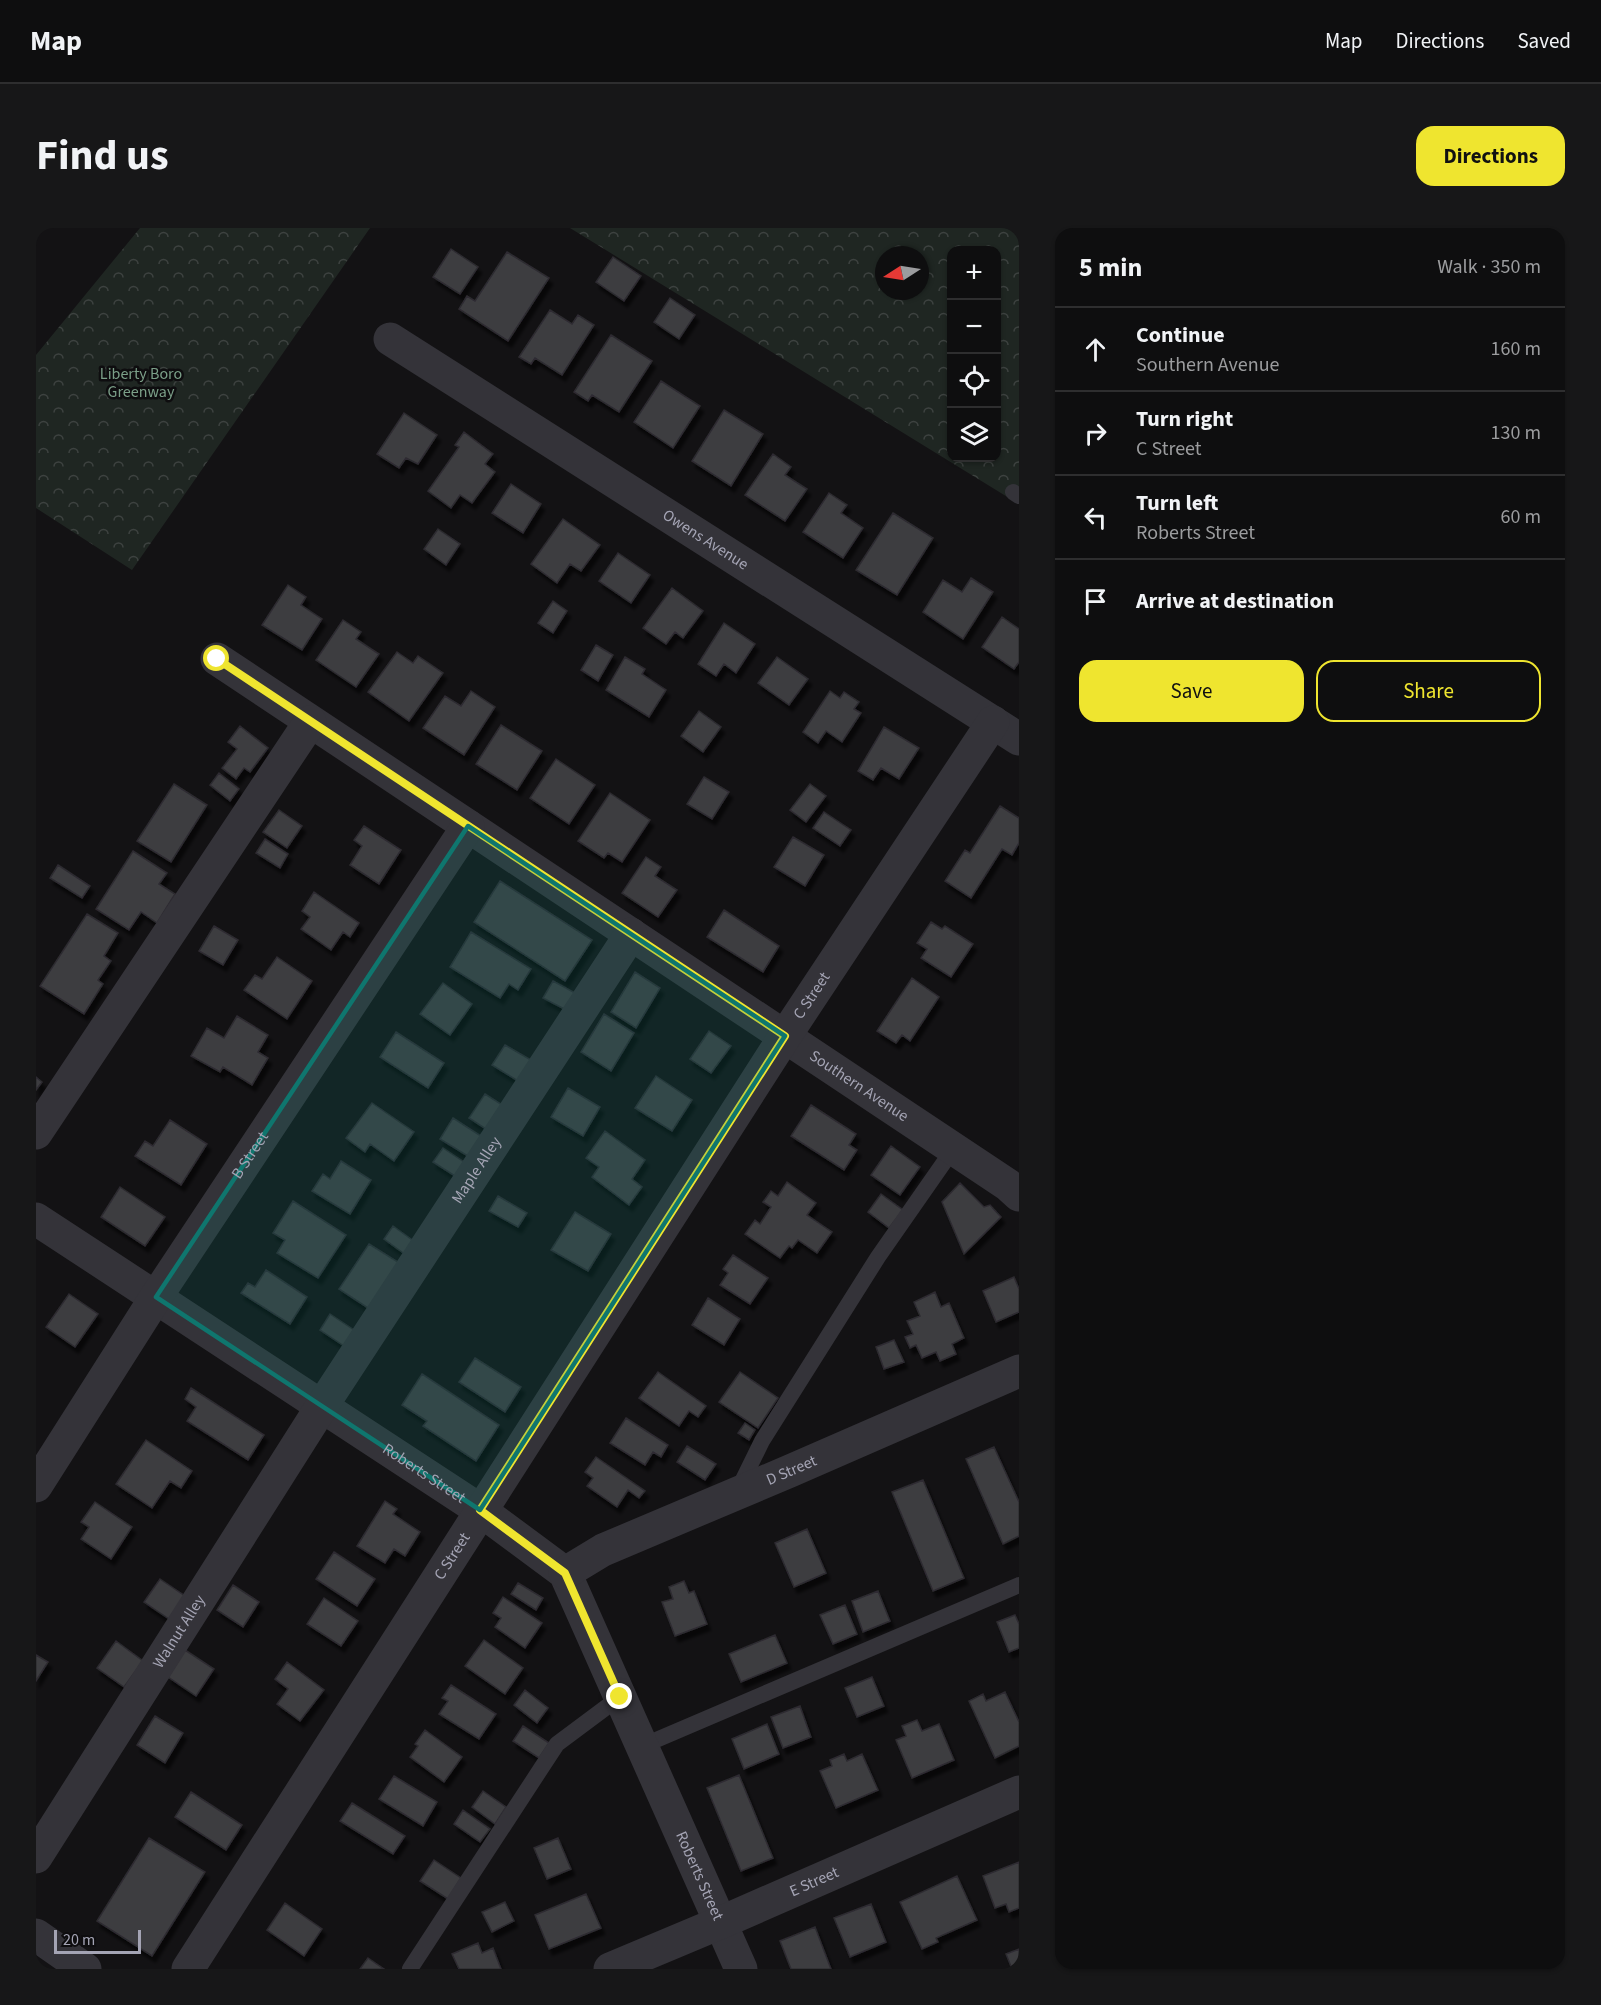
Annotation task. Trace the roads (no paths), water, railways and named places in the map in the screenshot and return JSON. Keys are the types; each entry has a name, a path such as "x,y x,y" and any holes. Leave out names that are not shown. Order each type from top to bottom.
{"street":[{"name":"Owens Avenue","path":"390,339 1006,731"},
{"name":"Southern Avenue","path":"217,659 1008,1185 1019,1195"},
{"path":"36,1133 310,722"},
{"name":"C Street","path":"188,1969 785,1036 1006,731"},
{"name":"B Street","path":"36,1486 156,1297 468,826"},
{"name":"Maple Alley","path":"322,1406 631,934"},
{"name":"Roberts Street","path":"36,1219 480,1510 565,1573 741,1969"},
{"name":"D Street","path":"565,1573 603,1550 1019,1371"},
{"name":"Walnut Alley","path":"36,1857 322,1406"},
{"name":"E Street","path":"610,1969 1019,1792"},
{"path":"36,1935 85,1969"}],"lane":[{"path":"736,1494 762,1441 878,1257 954,1149"},
{"path":"642,1746 1019,1585"},
{"path":"410,1969 557,1744 620,1697"}],"park label":[{"name":"Liberty Boro Greenway","path":"141,383"}]}
